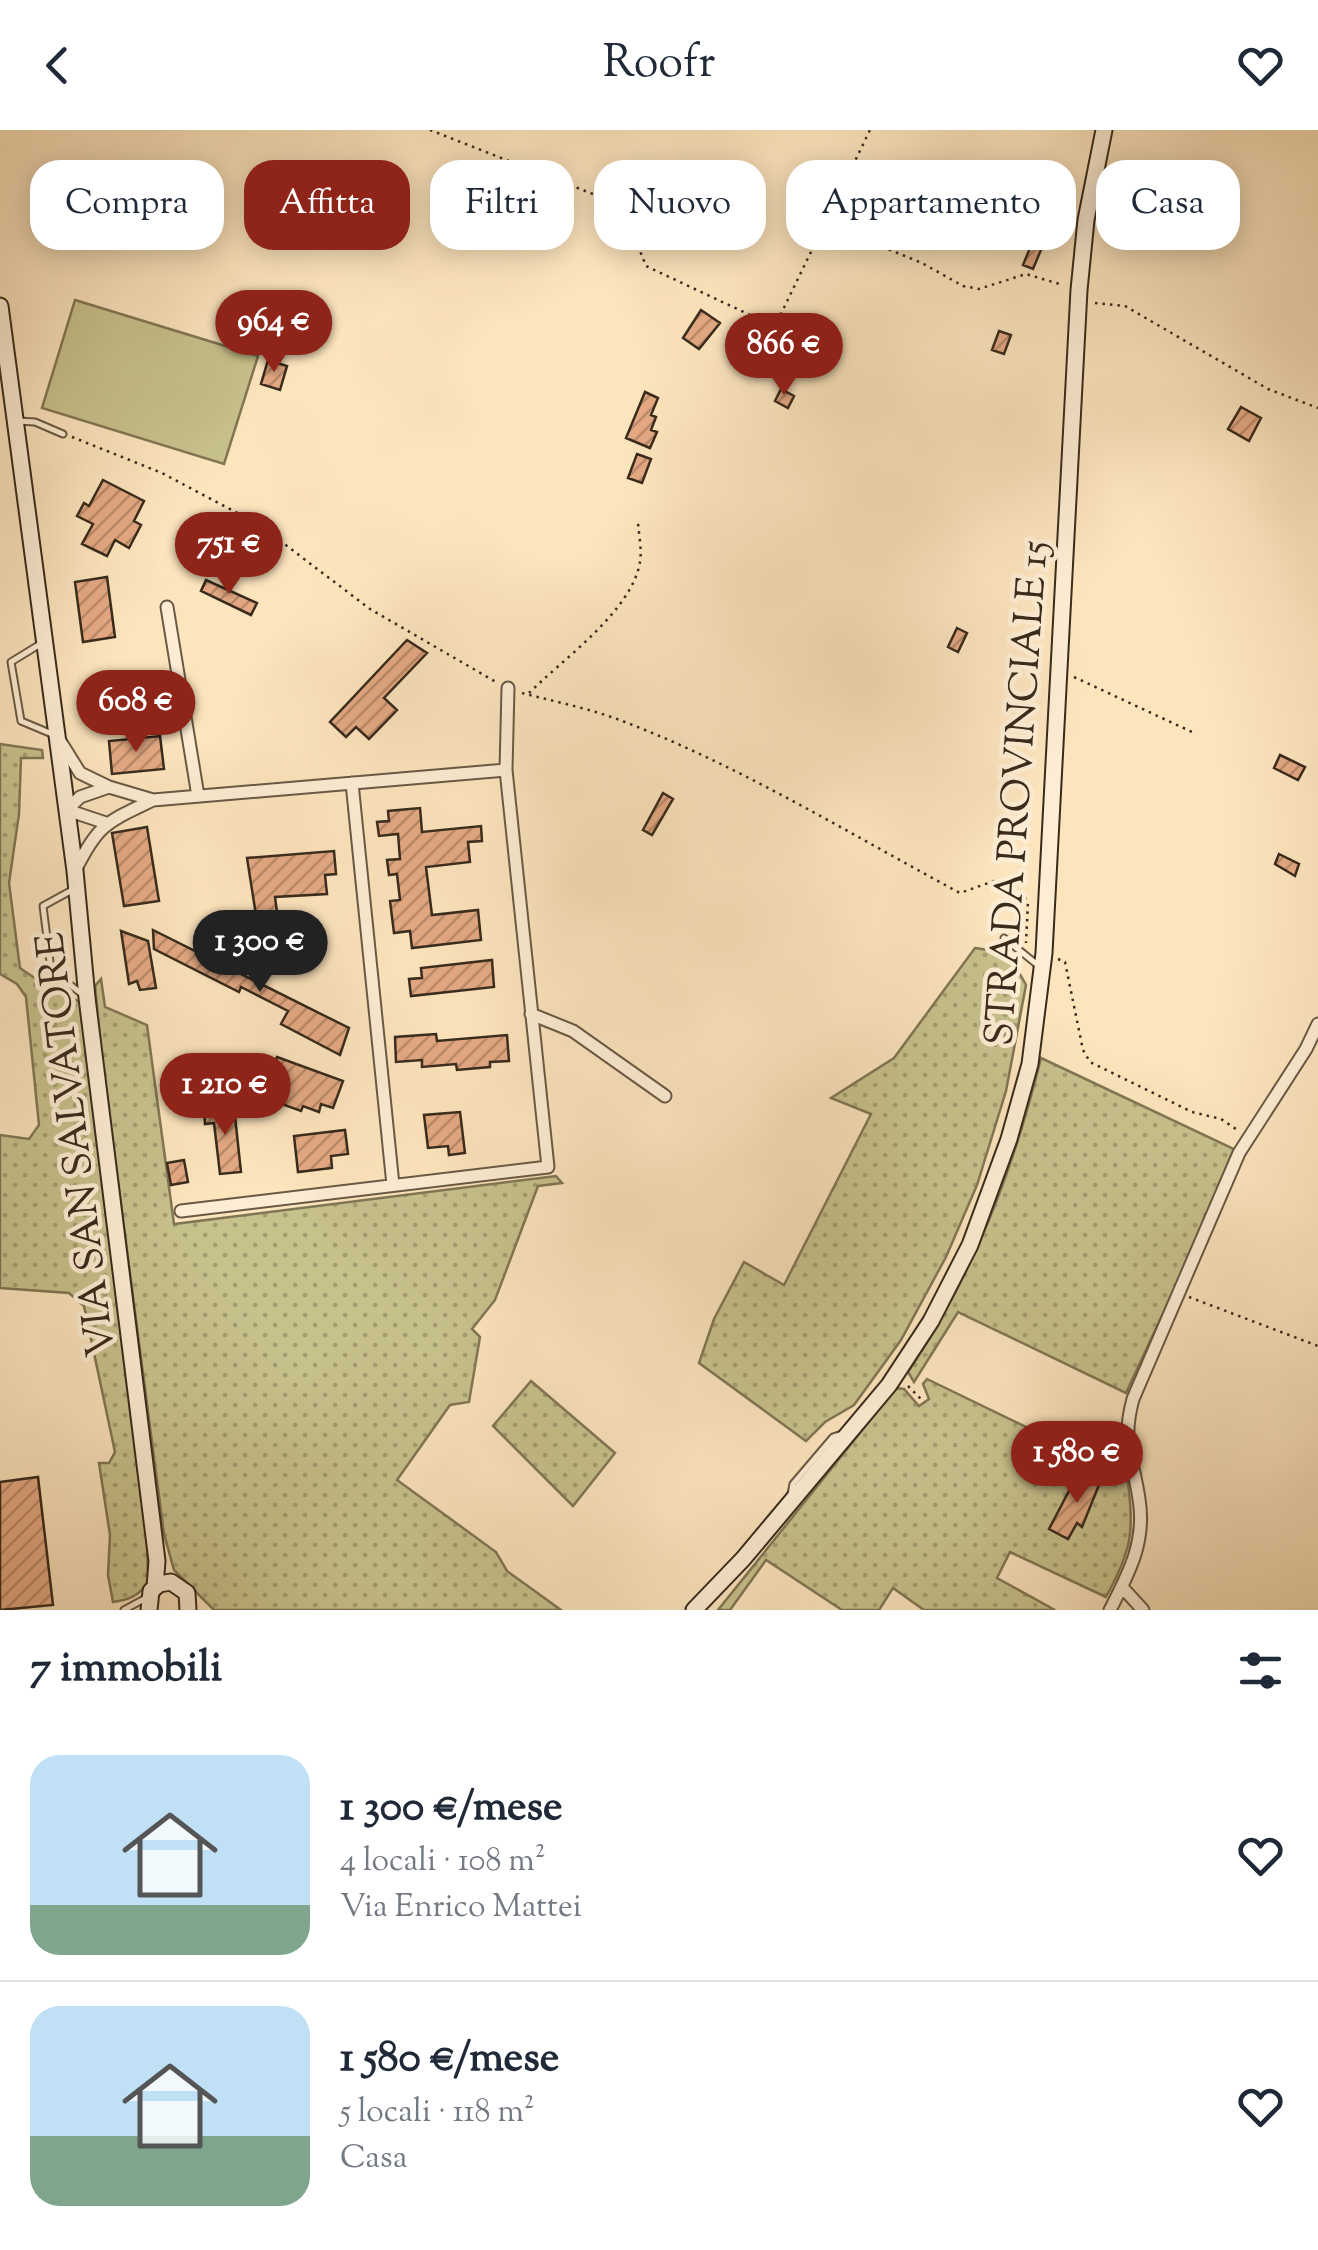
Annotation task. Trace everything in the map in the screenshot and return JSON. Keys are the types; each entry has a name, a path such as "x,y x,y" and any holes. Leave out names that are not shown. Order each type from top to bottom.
{"main road":[{"name":"STRADA PROVINCIALE 15","path":"694,1610 743,1559 852,1430 932,1321 970,1244 1009,1139 1030,1064 1043,960 1079,295 1086,220 1104,130"},
{"name":"VIA SAN SALVATORE","path":"0,306 76,879 87,998 157,1561 150,1597"},
{"name":"STRADA PROVINCIALE 15","path":"707,1610 743,1559"},
{"path":"157,1561 187,1592 188,1610"},
{"path":"150,1597 165,1582 175,1583"}],"street":[{"path":"167,607 198,796"},
{"path":"181,1212 548,1167 506,770 508,688"},
{"path":"57,736 80,774 153,800"},
{"path":"76,879 92,837 106,823 153,800 506,770"},
{"path":"352,783 393,1185"},
{"path":"106,823 67,810 80,796 109,787"},
{"path":"531,1014 574,1030 665,1096"},
{"path":"1110,1610 1133,1568 1140,1526 1140,1501 1126,1444 1126,1424 1133,1399 1239,1152 1318,1024"},
{"path":"1122,1587 1143,1610"}],"lane":[{"path":"15,421 35,422 63,434"},
{"path":"44,642 11,662 21,720 57,736"},
{"path":"76,879 43,906 51,970 87,998"},
{"path":"1004,938 1025,955 1043,960"},
{"path":"127,1610 150,1597"}],"path":[{"path":"430,130 592,194 624,211 646,266 767,323 779,318 813,250"},
{"path":"856,160 870,130"},
{"path":"890,250 962,286 979,289 1026,274 1079,295 1124,306 1268,388 1318,408"},
{"path":"63,434 162,473 258,524 370,609 483,677 508,688 620,720 724,765 960,893 994,881 1020,892 1028,902 1025,955"},
{"path":"528,694 607,619 630,586 640,563 638,523"},
{"path":"1058,671 1192,732"},
{"path":"1043,960 1065,962 1083,1050 1090,1062 1192,1112 1221,1118 1249,1138"},
{"path":"1178,1298 1212,1304 1318,1346"},
{"path":"895,1376 924,1402"}],"shaded area":[{"path":"75,300 258,356 224,464 42,408"},
{"path":"0,744 42,750 43,758 21,758 19,814 9,883 20,968 80,1002 147,1538 148,1583 133,1597 113,1602 108,1575 110,1535 99,1463 109,1463 115,1452 84,1306 69,1293 0,1288 0,1135 29,1139 39,1125 26,997 17,984 0,974"},
{"path":"975,948 1008,953 1026,985 1006,1091 977,1185 946,1257 901,1340 854,1405 825,1422 806,1441 699,1363 714,1319 744,1262 784,1285 871,1114 831,1098 894,1058"},
{"path":"101,979 105,1007 147,1025 174,1224 556,1176 562,1183 538,1186 495,1300 472,1329 480,1337 469,1402 450,1405 397,1480 496,1552 507,1571 561,1610 214,1610 174,1570 164,1534 102,1059 95,986"},
{"path":"1041,1058 1234,1149 1126,1393 958,1312 914,1382 908,1372 952,1298 1004,1182"},
{"path":"927,1379 1127,1476 1129,1539 1106,1597 1010,1552 997,1578 1055,1610 924,1610 893,1588 879,1610 842,1610 766,1560 730,1610 718,1610 896,1388 904,1389 919,1406 929,1399 923,1384"},
{"path":"531,1381 615,1453 573,1506 493,1426"}],"building":[{"path":"1029,250 1041,250 1033,269 1023,265"},
{"path":"701,310 720,323 699,349 683,338"},
{"path":"999,331 1011,335 1004,354 992,350"},
{"path":"268,360 287,366 280,390 261,384"},
{"path":"781,389 794,396 788,408 775,401"},
{"path":"645,392 658,398 651,415 656,417 651,430 657,432 650,448 626,438"},
{"path":"1241,407 1261,418 1249,441 1228,429"},
{"path":"637,454 651,459 642,483 628,478"},
{"path":"103,480 144,501 134,521 141,525 129,548 115,540 107,556 82,544 93,524 77,516 84,503 89,506"},
{"path":"215,540 227,545 216,572 204,567"},
{"path":"107,577 115,637 83,642 75,582"},
{"path":"206,580 257,603 251,615 201,591"},
{"path":"957,628 967,633 958,652 948,647"},
{"path":"407,640 427,653 384,698 397,710 369,739 356,727 346,737 330,722"},
{"path":"160,736 164,769 112,774 109,741"},
{"path":"1280,755 1305,767 1298,780 1274,768"},
{"path":"663,793 673,799 652,835 643,830"},
{"path":"420,808 422,832 481,826 482,841 468,842 470,862 426,867 432,915 478,910 481,940 412,948 410,931 394,933 390,901 400,900 397,874 389,875 387,860 400,859 398,834 379,836 377,822 389,821 388,811"},
{"path":"147,827 159,901 124,906 112,833"},
{"path":"334,851 336,874 325,875 327,894 275,897 279,927 307,925 310,955 278,958 276,928 258,928 247,858"},
{"path":"1279,854 1299,864 1295,876 1275,864"},
{"path":"153,930 349,1028 340,1055 281,1024 288,1011 241,987 239,992 154,949"},
{"path":"121,931 148,941 156,988 140,990 137,981 129,984"},
{"path":"492,960 494,987 411,996 409,979 422,978 421,968"},
{"path":"436,1034 437,1041 507,1035 509,1061 457,1070 456,1064 422,1067 422,1060 396,1062 395,1037"},
{"path":"277,1057 343,1081 333,1108 321,1104 319,1112 303,1106 301,1111 262,1097"},
{"path":"234,1107 241,1172 220,1174 214,1123 205,1124 204,1110"},
{"path":"460,1112 465,1153 449,1155 448,1146 428,1148 424,1115"},
{"path":"345,1130 348,1154 331,1156 332,1168 298,1172 294,1136"},
{"path":"184,1160 188,1182 171,1185 167,1163"},
{"path":"1089,1468 1103,1475 1082,1527 1077,1523 1068,1539 1049,1529 1070,1489 1079,1494"},
{"path":"38,1477 53,1605 0,1610 0,1482"}]}
